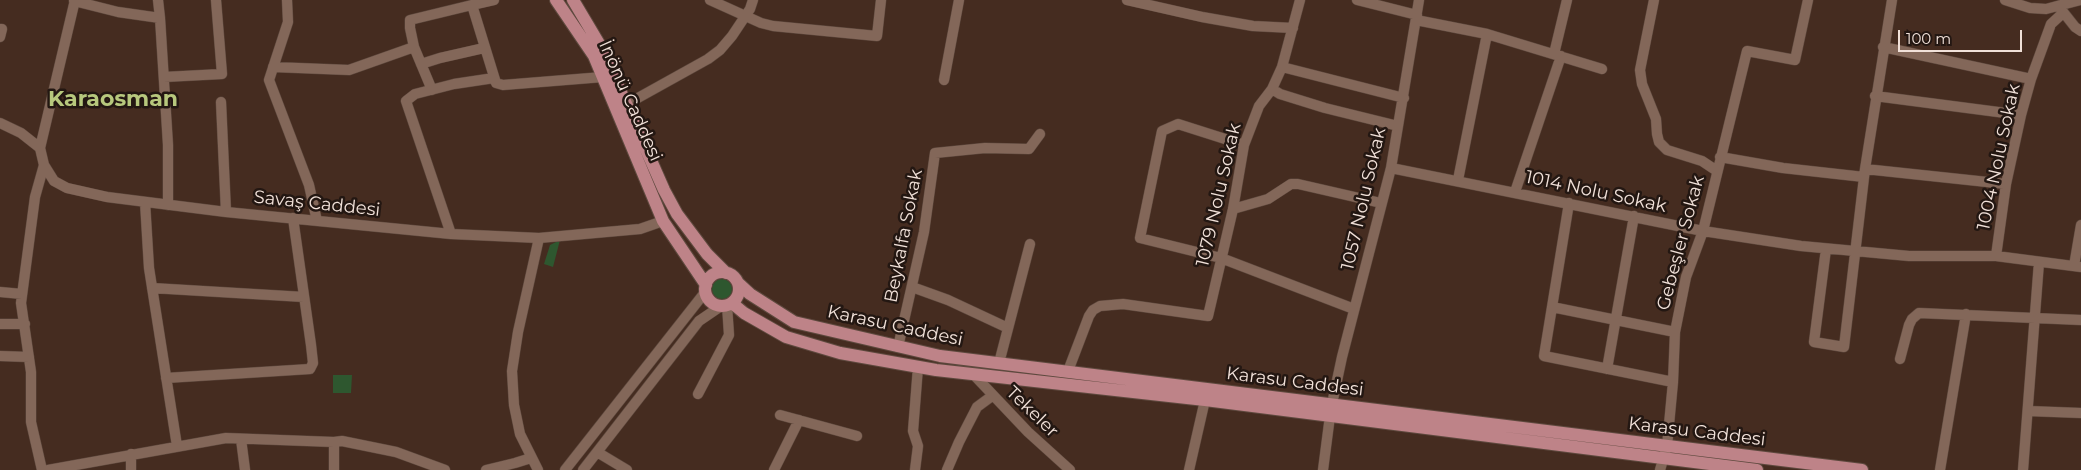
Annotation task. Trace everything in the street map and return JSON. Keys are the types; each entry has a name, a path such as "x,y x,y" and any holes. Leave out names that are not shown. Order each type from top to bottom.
{"main road":[{"name":"İnönü Caddesi","path":"556,0 594,56 663,221"},
{"name":"İnönü Caddesi","path":"573,0 602,47 664,190 677,214 707,254 726,273"},
{"path":"663,221 706,288 711,301 727,304 738,293 738,283 731,275 726,273 711,276 706,288"},
{"name":"Karasu Caddesi","path":"738,283 750,294 794,322 940,356 1068,371 1757,470"},
{"name":"Karasu Caddesi","path":"727,304 786,337 840,354 974,375 1205,400 1331,410"},
{"name":"Karasu Caddesi","path":"1664,458 1862,470"}],"street":[{"path":"0,123 21,133 40,148 74,0 118,12 160,18"},
{"path":"158,0 168,145 168,205"},
{"path":"164,77 222,74 216,0"},
{"path":"287,0 288,22 269,80 273,95 309,186 317,221"},
{"path":"432,90 414,47 410,20 494,0"},
{"path":"710,0 773,26 877,36 881,0"},
{"path":"627,104 708,60 720,50 745,16 753,0"},
{"path":"944,80 960,0"},
{"path":"1127,0 1253,26 1293,28"},
{"name":"1079 Nolu Sokak","path":"1068,371 1089,316 1093,310 1100,306 1123,304 1208,316 1233,209 1244,145 1259,106 1272,89 1282,68 1300,0"},
{"path":"1356,0 1416,18 1487,34 1602,69"},
{"name":"1057 Nolu Sokak","path":"1323,470 1331,410 1354,309 1390,168 1404,98 1419,0"},
{"path":"1515,192 1557,55 1567,0"},
{"name":"Gebeşler Sokak","path":"1654,0 1640,70 1642,84 1656,119 1656,134 1659,142 1667,150 1702,161 1717,171 1703,231 1686,277 1675,332 1673,382 1664,458"},
{"path":"1717,171 1747,51 1795,60 1808,0"},
{"path":"1826,249 1814,342 1844,347 1864,173 1892,0"},
{"path":"2006,0 2030,8 2046,9 2080,0"},
{"path":"472,5 496,83 504,86 603,77"},
{"path":"2059,6 2075,27 2081,31"},
{"name":"1004 Nolu Sokak","path":"1996,256 2006,184 2021,115 2031,79 2059,6"},
{"path":"0,29 2,30 0,38"},
{"path":"1458,180 1487,34"},
{"path":"273,67 349,70 414,47"},
{"path":"1884,47 2031,79"},
{"path":"421,64 484,48"},
{"path":"1282,68 1404,98"},
{"path":"451,234 406,101 407,98 415,94 454,84 494,78"},
{"path":"1272,89 1280,94 1325,108 1398,126"},
{"path":"1875,96 2021,115"},
{"path":"221,102 226,212"},
{"path":"1244,145 1178,124 1162,131 1140,238 1222,258 1354,309"},
{"name":"Beykalfa Sokak","path":"898,347 924,232 935,153 985,148 1029,149 1040,134"},
{"name":"Savaş Caddesi","path":"40,148 44,166 54,181 68,188 107,197 226,212 451,234 539,238 640,229 663,221"},
{"path":"1720,157 1783,168 2006,184"},
{"path":"42,470 32,422 30,357 21,303 35,198 44,166"},
{"name":"1014 Nolu Sokak","path":"1390,168 1458,180 1703,231 1826,249 1909,256 1996,256 2077,267"},
{"path":"1233,209 1268,199 1291,184 1382,203"},
{"path":"145,202 152,288 177,446"},
{"path":"1569,203 1544,356 1673,382"},
{"path":"1607,369 1634,216"},
{"path":"166,378 310,369 313,363 293,218"},
{"path":"2077,267 2081,225"},
{"path":"538,470 520,434 514,404 512,372 518,332 539,238"},
{"path":"999,363 1030,244"},
{"path":"2023,470 2039,262"},
{"path":"912,287 948,300 1008,328"},
{"path":"152,288 304,297"},
{"path":"565,470 706,288"},
{"path":"0,292 22,294"},
{"path":"583,470 698,321 727,304 729,334 698,394"},
{"path":"1552,307 1675,332"},
{"path":"1900,359 1909,325 1912,319 1919,313 2081,320"},
{"path":"1940,470 1966,314"},
{"path":"0,324 25,324"},
{"path":"0,356 30,357"},
{"path":"915,470 918,446 913,432 918,367"},
{"name":"Tekeler","path":"974,375 1028,432 1070,470"},
{"path":"947,470 977,408 992,396"},
{"path":"1189,470 1205,400"},
{"path":"2028,411 2081,413"},
{"path":"780,415 857,436"},
{"path":"774,470 799,420"},
{"path":"48,470 226,438 342,441 396,452 445,470"},
{"path":"241,439 245,470"},
{"path":"334,442 334,470"},
{"path":"597,452 626,470"},
{"path":"131,454 131,470"},
{"path":"486,470 531,458"}],"green space":[{"path":"560,240 553,267 544,264 550,245"},
{"path":"722,279 729,282 732,289 729,296 722,299 715,296 712,289 715,282"},
{"path":"333,375 352,375 351,393 333,393"}],"district":[{"name":"Karaosman","path":"113,100"}]}
